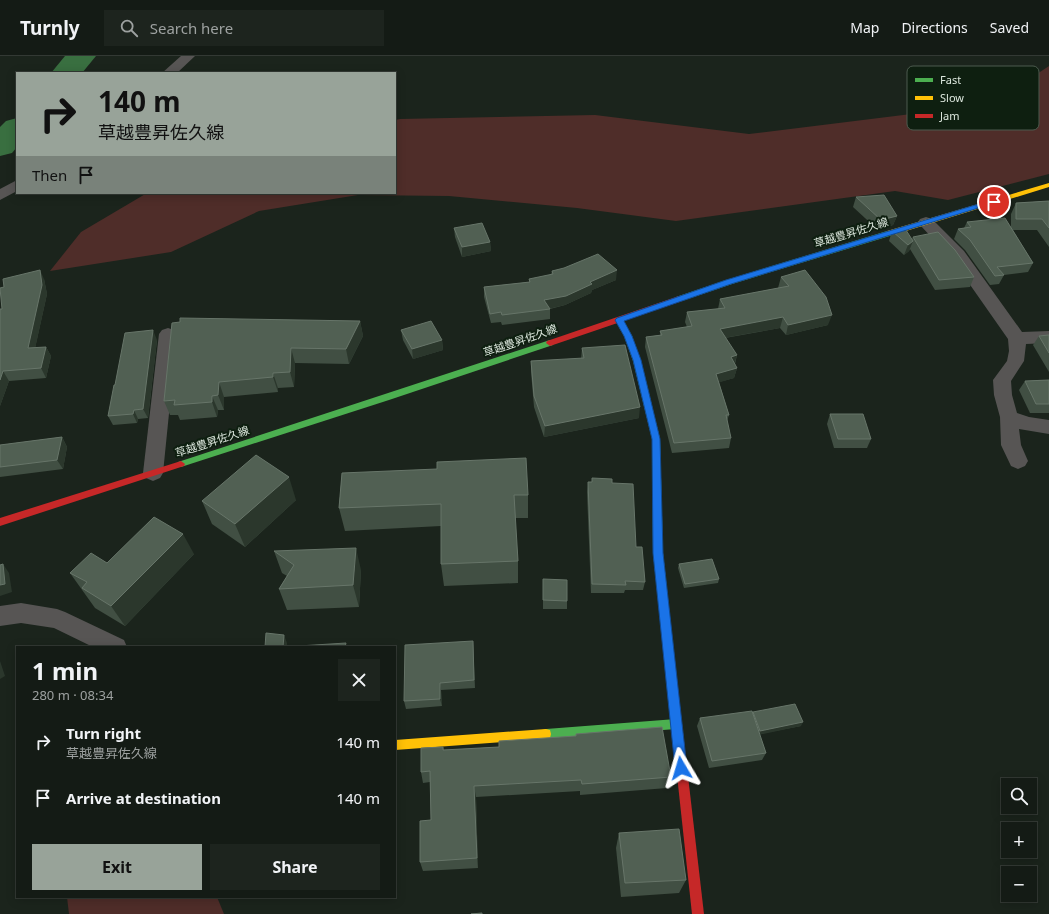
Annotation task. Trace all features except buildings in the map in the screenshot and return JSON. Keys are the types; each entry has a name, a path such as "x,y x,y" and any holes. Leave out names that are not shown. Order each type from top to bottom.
{"main road":[{"name":"草越豊昇佐久線","path":"0,522 386,398 729,282 1049,185"},
{"path":"619,320 628,336 637,360 656,439 658,553 698,914"},
{"path":"396,745 676,724"}],"street":[{"path":"170,72 189,56"},
{"path":"0,195 16,186"},
{"path":"926,222 958,256 1017,338 1019,354 1014,366 1002,380 1003,394 1009,417 1011,445 1018,461"},
{"path":"153,472 168,334"},
{"path":"1017,338 1049,337"},
{"path":"1009,417 1027,425 1049,427"},
{"path":"0,616 21,613 56,619 114,646"}],"shaded area":[{"path":"1049,66 1049,174 948,200 895,191 676,221 577,208 449,196 358,195 259,211 171,252 50,271 81,232 145,194 396,194 396,120 595,115 749,134 907,114 907,130 1039,130 1039,73"},
{"path":"67,898 217,898 224,914 69,914"}],"waterway":[{"path":"67,72 81,56"},
{"path":"0,146 16,129"}],"traffic: fast":[{"path":"679,299 729,282 890,233"},
{"path":"619,320 628,336 637,361 656,439 658,553 670,664"},
{"path":"181,464 550,343"},
{"path":"546,734 676,724"}],"traffic: slow":[{"path":"890,233 1049,185"},
{"path":"396,745 546,734"}],"traffic: jam":[{"path":"550,343 679,299"},
{"path":"0,522 181,464"},
{"path":"670,664 698,914"}],"route":[{"path":"681,768 658,553 656,439 637,360 628,336 619,320 729,282 994,202"}]}
